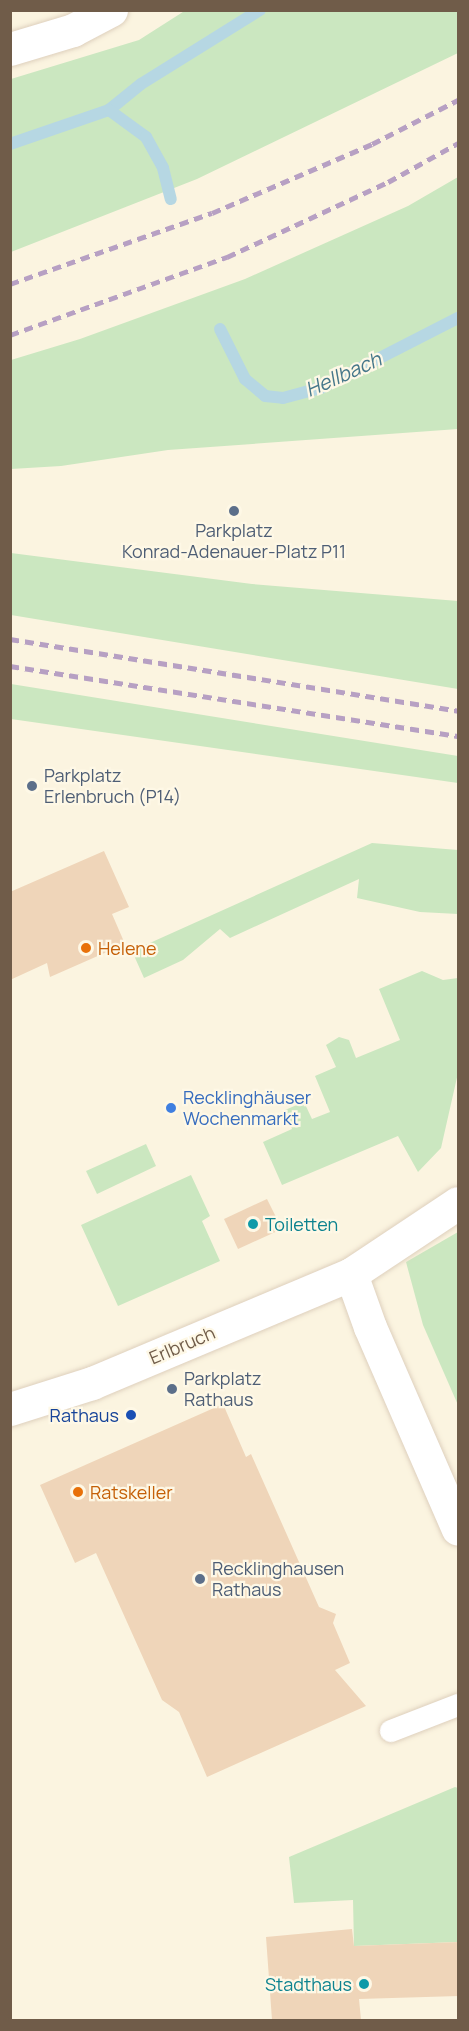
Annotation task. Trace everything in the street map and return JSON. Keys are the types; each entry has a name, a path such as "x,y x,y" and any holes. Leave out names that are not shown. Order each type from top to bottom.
{"street":[{"path":"10,49 73,30 111,10"},
{"name":"Erlbruch","path":"10,1410 92,1383 351,1274 459,1203"},
{"path":"351,1274 370,1327 459,1529"}],"lane":[{"path":"391,1731 459,1705"}],"green space":[{"path":"186,10 458,11 458,53 197,179 11,252 11,79 139,40"},
{"path":"458,177 458,429 168,450 61,466 11,469 11,360 80,339 245,279 408,206"},
{"path":"11,553 252,584 458,601 458,689 11,615"},
{"path":"11,684 458,756 458,783 11,719"},
{"path":"372,843 458,850 458,914 420,912 357,898 359,879 230,938 220,929 183,960 144,978 132,951"},
{"path":"422,971 443,980 458,978 458,1073 441,1148 418,1172 398,1136 282,1185 263,1142 292,1129 285,1110 304,1102 312,1119 330,1112 315,1076 336,1067 326,1045 339,1037 349,1040 356,1058 400,1040 379,989"},
{"path":"146,1144 156,1166 97,1194 86,1171"},
{"path":"191,1175 210,1216 202,1221 220,1261 118,1306 81,1225"},
{"path":"458,1232 458,1405 423,1325 406,1262"},
{"path":"455,1787 458,1788 458,1942 354,1946 353,1900 294,1903 289,1857"}],"building":[{"path":"104,851 129,907 112,914 125,944 50,977 47,963 10,980 10,892"},
{"name":"Toiletten","path":"267,1199 282,1229 238,1249 224,1219"},
{"path":"223,1404 246,1457 251,1454 319,1607 336,1614 333,1623 350,1663 335,1670 366,1706 207,1777 179,1712 162,1700 96,1553 75,1563 40,1485"},
{"name":"Stadthaus","path":"352,1929 354,1946 459,1942 459,1996 359,1999 361,2020 272,2020 266,1937"}],"waterway":[{"name":"Hellbach","path":"109,110 141,84 260,10"},
{"name":"Hellbach","path":"10,144 109,110 146,137 163,168 171,199"},
{"name":"Hellbach","path":"220,329 245,379 265,396 283,398 321,388 458,318"}],"railway":[{"path":"10,284 212,213 372,144 458,100"},
{"path":"10,335 227,257 388,182 458,143"},
{"path":"10,639 458,711"},
{"path":"10,666 458,736"}],"place":[{"name":"Parkplatz Konrad-Adenauer-Platz P11","path":"234,511"},
{"name":"Parkplatz Erlenbruch (P14)","path":"32,786"},
{"name":"Helene","path":"86,948"},
{"name":"Recklinghäuser Wochenmarkt","path":"171,1108"},
{"name":"Toiletten","path":"253,1224"},
{"name":"Parkplatz Rathaus","path":"172,1389"},
{"name":"Rathaus","path":"131,1415"},
{"name":"Ratskeller","path":"78,1492"},
{"name":"Recklinghausen Rathaus","path":"200,1579"},
{"name":"Stadthaus","path":"364,1984"}]}
